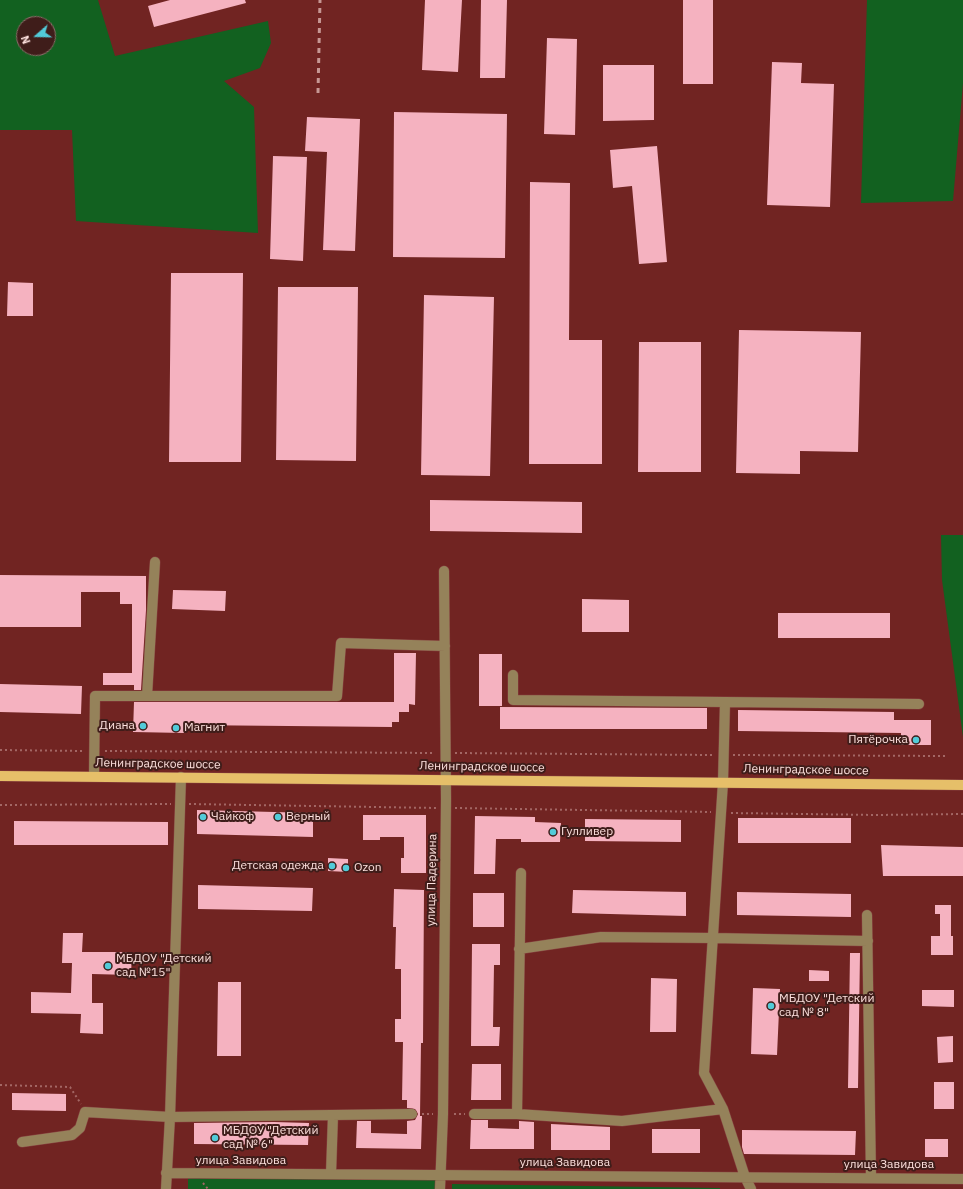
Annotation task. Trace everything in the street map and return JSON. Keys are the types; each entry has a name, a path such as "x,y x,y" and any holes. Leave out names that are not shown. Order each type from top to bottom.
{"main road":[{"name":"Ленинградское шоссе","path":"0,776 963,784"}],"street":[{"path":"147,696 155,562"},
{"name":"улица Падерина","path":"440,1189 443,1114 446,808 444,571"},
{"path":"94,776 95,696 337,696 341,643 445,646"},
{"path":"513,675 513,700 919,704"},
{"path":"724,702 723,782 704,1073 722,1109 745,1177 751,1189"},
{"path":"166,1189 170,1117 181,777"},
{"path":"517,1114 521,873"},
{"path":"867,915 871,1178"},
{"path":"520,949 600,937 868,941"},
{"path":"474,1114 517,1114 622,1121 722,1109"},
{"path":"22,1142 72,1135 80,1128 86,1112 170,1117 412,1114"},
{"path":"331,1174 333,1115"},
{"name":"улица Завидова","path":"166,1173 963,1179"}],"path":[{"path":"0,750 946,756"},
{"path":"0,805 181,804 876,815 963,814"},
{"path":"0,1085 70,1087 86,1112"}],"green space":[{"path":"0,0 98,0 115,56 268,21 271,43 260,68 224,81 254,107 258,233 76,221 72,130 0,130"},
{"path":"867,0 963,0 963,83 953,201 861,203"},
{"path":"941,535 963,535 963,737 942,580"},
{"path":"188,1173 441,1175 440,1189 188,1189"},
{"path":"452,1184 720,1188 720,1189 452,1189"}],"building":[{"path":"170,0 245,0 246,3 154,27 148,6"},
{"path":"425,0 462,0 458,72 422,70"},
{"path":"481,0 507,0 505,78 480,78"},
{"path":"683,0 713,0 713,84 683,84"},
{"path":"547,38 577,39 575,135 544,134"},
{"path":"772,62 802,63 801,83 834,84 830,207 767,205"},
{"path":"603,65 654,65 654,120 603,121"},
{"path":"394,112 507,114 505,258 393,257"},
{"path":"307,117 360,119 355,251 323,250 327,152 305,151"},
{"path":"657,146 667,262 639,264 632,186 613,188 610,150"},
{"path":"273,156 307,157 303,261 270,259"},
{"path":"530,182 570,183 569,340 602,340 602,464 529,464"},
{"path":"171,273 243,273 241,462 169,462"},
{"path":"8,282 33,283 33,316 7,316"},
{"path":"278,287 358,287 356,461 276,460"},
{"path":"424,295 494,297 490,476 421,475"},
{"path":"739,330 861,332 858,452 800,451 800,474 736,473"},
{"path":"639,342 701,342 701,472 638,472"},
{"path":"430,500 582,502 582,533 430,531"},
{"path":"0,575 146,576 146,610 141,690 134,690 134,685 103,685 103,673 132,673 132,604 120,604 120,592 81,592 81,627 0,627"},
{"path":"173,590 226,591 225,611 172,609"},
{"path":"582,599 629,600 629,632 582,632"},
{"path":"778,613 890,613 890,638 778,638"},
{"path":"394,653 416,653 415,705 409,704 409,712 399,712 399,722 392,722 392,727 185,725 184,733 133,732 134,702 394,702"},
{"path":"479,654 502,654 502,706 479,706"},
{"path":"0,684 82,686 81,714 0,712"},
{"path":"500,707 707,708 707,729 500,729"},
{"path":"738,710 894,712 894,720 931,720 931,745 901,745 901,733 738,731"},
{"path":"197,810 313,813 313,837 197,834"},
{"path":"363,815 426,815 426,873 401,873 401,858 404,858 404,837 380,837 380,840 363,840"},
{"path":"475,816 535,817 535,822 561,823 560,842 521,842 521,839 496,839 495,874 474,874"},
{"path":"738,818 851,818 851,843 738,843"},
{"path":"585,819 681,820 681,842 585,841"},
{"path":"14,821 168,822 168,845 14,845"},
{"path":"881,845 963,847 963,876 883,876"},
{"path":"328,858 348,859 348,872 328,871"},
{"path":"198,885 313,888 312,911 198,909"},
{"path":"394,889 424,890 423,1043 421,1043 420,1116 422,1116 421,1149 356,1148 357,1121 371,1121 371,1133 407,1134 407,1121 415,1120 418,1114 415,1109 407,1108 407,1100 402,1100 403,1042 395,1042 395,1019 401,1019 401,969 395,969 396,927 393,927"},
{"path":"573,890 686,892 686,916 572,913"},
{"path":"737,892 851,894 851,917 737,915"},
{"path":"473,893 504,893 504,927 473,927"},
{"path":"935,905 951,905 951,936 953,936 953,955 931,955 931,936 940,936 940,914 935,914"},
{"path":"63,933 83,933 82,952 132,952 131,975 92,974 92,1003 103,1003 103,1034 80,1033 81,1014 31,1013 31,992 71,993 72,963 62,963"},
{"path":"472,944 500,944 500,965 494,965 493,1027 500,1027 499,1046 471,1046"},
{"path":"850,953 860,953 858,1088 848,1088"},
{"path":"809,970 829,971 829,981 809,981"},
{"path":"651,978 677,979 676,1032 650,1032"},
{"path":"218,982 241,982 241,1056 217,1056"},
{"path":"753,988 780,989 777,1055 751,1054"},
{"path":"922,990 954,990 954,1007 922,1006"},
{"path":"953,1036 953,1062 938,1063 937,1037"},
{"path":"472,1064 501,1064 501,1100 471,1100"},
{"path":"934,1082 954,1082 954,1109 934,1109"},
{"path":"12,1093 66,1094 66,1111 12,1110"},
{"path":"471,1120 488,1120 488,1128 519,1129 519,1121 534,1122 534,1149 470,1149"},
{"path":"194,1123 309,1123 308,1145 194,1144"},
{"path":"551,1124 610,1127 610,1150 551,1150"},
{"path":"652,1129 700,1129 700,1153 652,1153"},
{"path":"742,1130 856,1131 855,1155 744,1154 742,1147"},
{"path":"925,1139 948,1139 948,1157 925,1157"}],"railway":[{"path":"318,93 320,0"}],"place":[{"name":"Диана","path":"143,726"},
{"name":"Магнит","path":"176,728"},
{"name":"Пятёрочка","path":"916,740"},
{"name":"Чайкоф","path":"203,817"},
{"name":"Верный","path":"278,817"},
{"name":"Гулливер","path":"553,832"},
{"name":"Детская одежда","path":"332,866"},
{"name":"Ozon","path":"346,868"},
{"name":"МБДОУ \"Детский сад №15\"","path":"108,966"},
{"name":"МБДОУ \"Детский сад № 8\"","path":"771,1006"},
{"name":"МБДОУ \"Детский сад № 6\"","path":"215,1138"}]}
